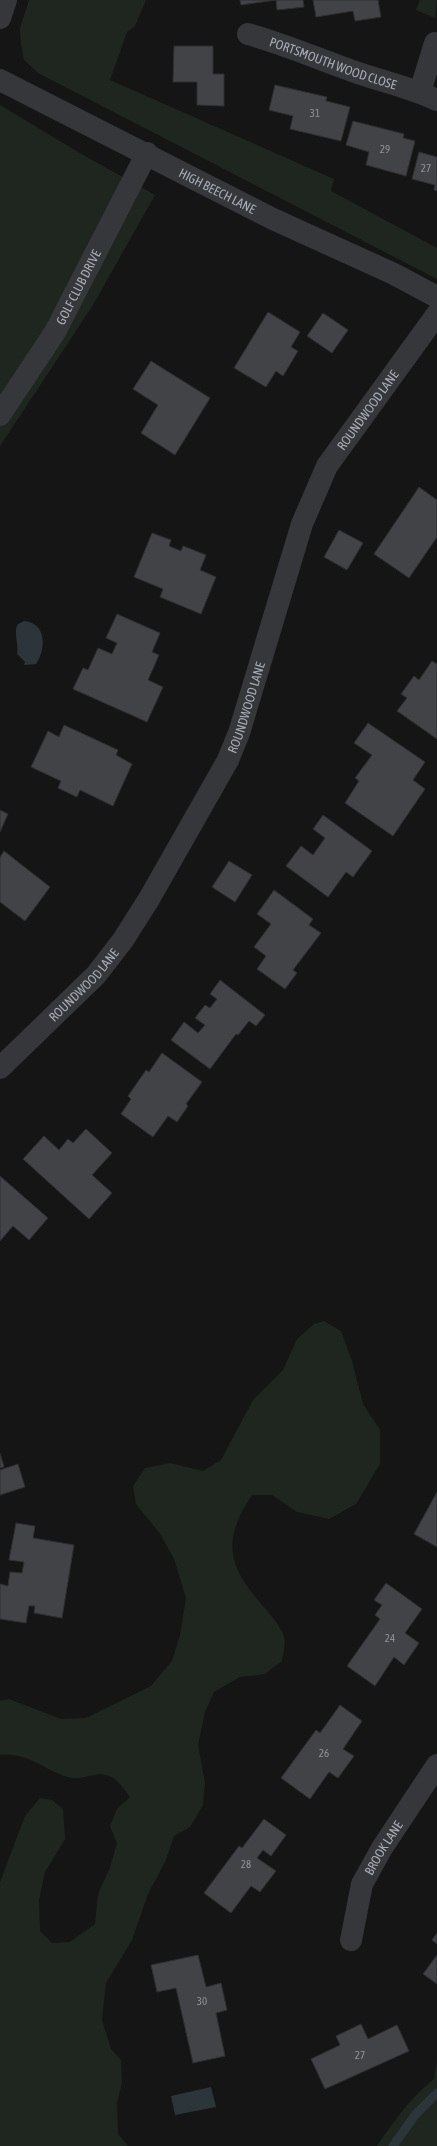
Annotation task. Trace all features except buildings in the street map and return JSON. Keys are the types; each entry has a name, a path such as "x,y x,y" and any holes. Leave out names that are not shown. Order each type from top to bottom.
{"street":[{"path":"0,18 6,0"},
{"name":"PORTSMOUTH WOOD CLOSE","path":"248,34 275,42 358,73 428,96 435,43"},
{"name":"HIGH BEECH LANE","path":"0,80 147,153 273,219 394,274 437,297"},
{"name":"GOLF CLUB DRIVE","path":"0,415 54,332 147,153"},
{"name":"ROUNDWOOD LANE","path":"0,1068 96,975 123,940 149,899 228,760 239,733 302,524 313,495 327,466 437,314"},
{"name":"BROOK LANE","path":"351,1940 362,1884 382,1848 437,1765"}],"shaded area":[{"path":"29,0 146,0 135,26 127,32 110,80 334,179 331,191 437,248 437,279 38,73 24,60 21,45 20,28"},
{"path":"420,0 437,0 435,18 416,10"},
{"path":"0,105 78,152 155,195 93,305 0,446"},
{"path":"24,621 37,626 41,632 43,644 42,651 36,664 24,665 25,662 17,654 16,631 18,624"},
{"path":"324,1321 341,1331 352,1361 363,1404 380,1430 380,1464 356,1504 329,1519 297,1512 272,1495 252,1495 243,1509 237,1523 233,1536 232,1548 234,1560 246,1586 272,1617 284,1636 285,1641 282,1661 265,1674 240,1677 214,1692 205,1712 198,1745 205,1783 203,1805 190,1827 174,1836 166,1860 148,1894 132,1940 106,1983 102,2020 111,2049 121,2060 122,2083 117,2103 118,2134 128,2146 0,2146 0,1882 25,1816 40,1798 52,1800 63,1809 65,1839 45,1872 39,1900 40,1931 52,1943 70,1942 95,1924 98,1894 110,1868 117,1843 110,1826 117,1809 130,1797 120,1784 110,1776 97,1774 80,1778 72,1778 62,1775 21,1756 0,1755 0,1701 9,1699 61,1719 86,1718 151,1686 172,1661 180,1635 186,1598 174,1559 161,1535 136,1504 133,1486 145,1468 170,1463 203,1471 221,1460 253,1400 283,1370 297,1339 314,1324"},
{"path":"437,2061 437,2146 377,2146 410,2102 434,2079"},
{"path":"211,2087 216,2107 175,2115 171,2096"}],"waterway":[{"path":"393,2146 415,2115 437,2093"}]}
